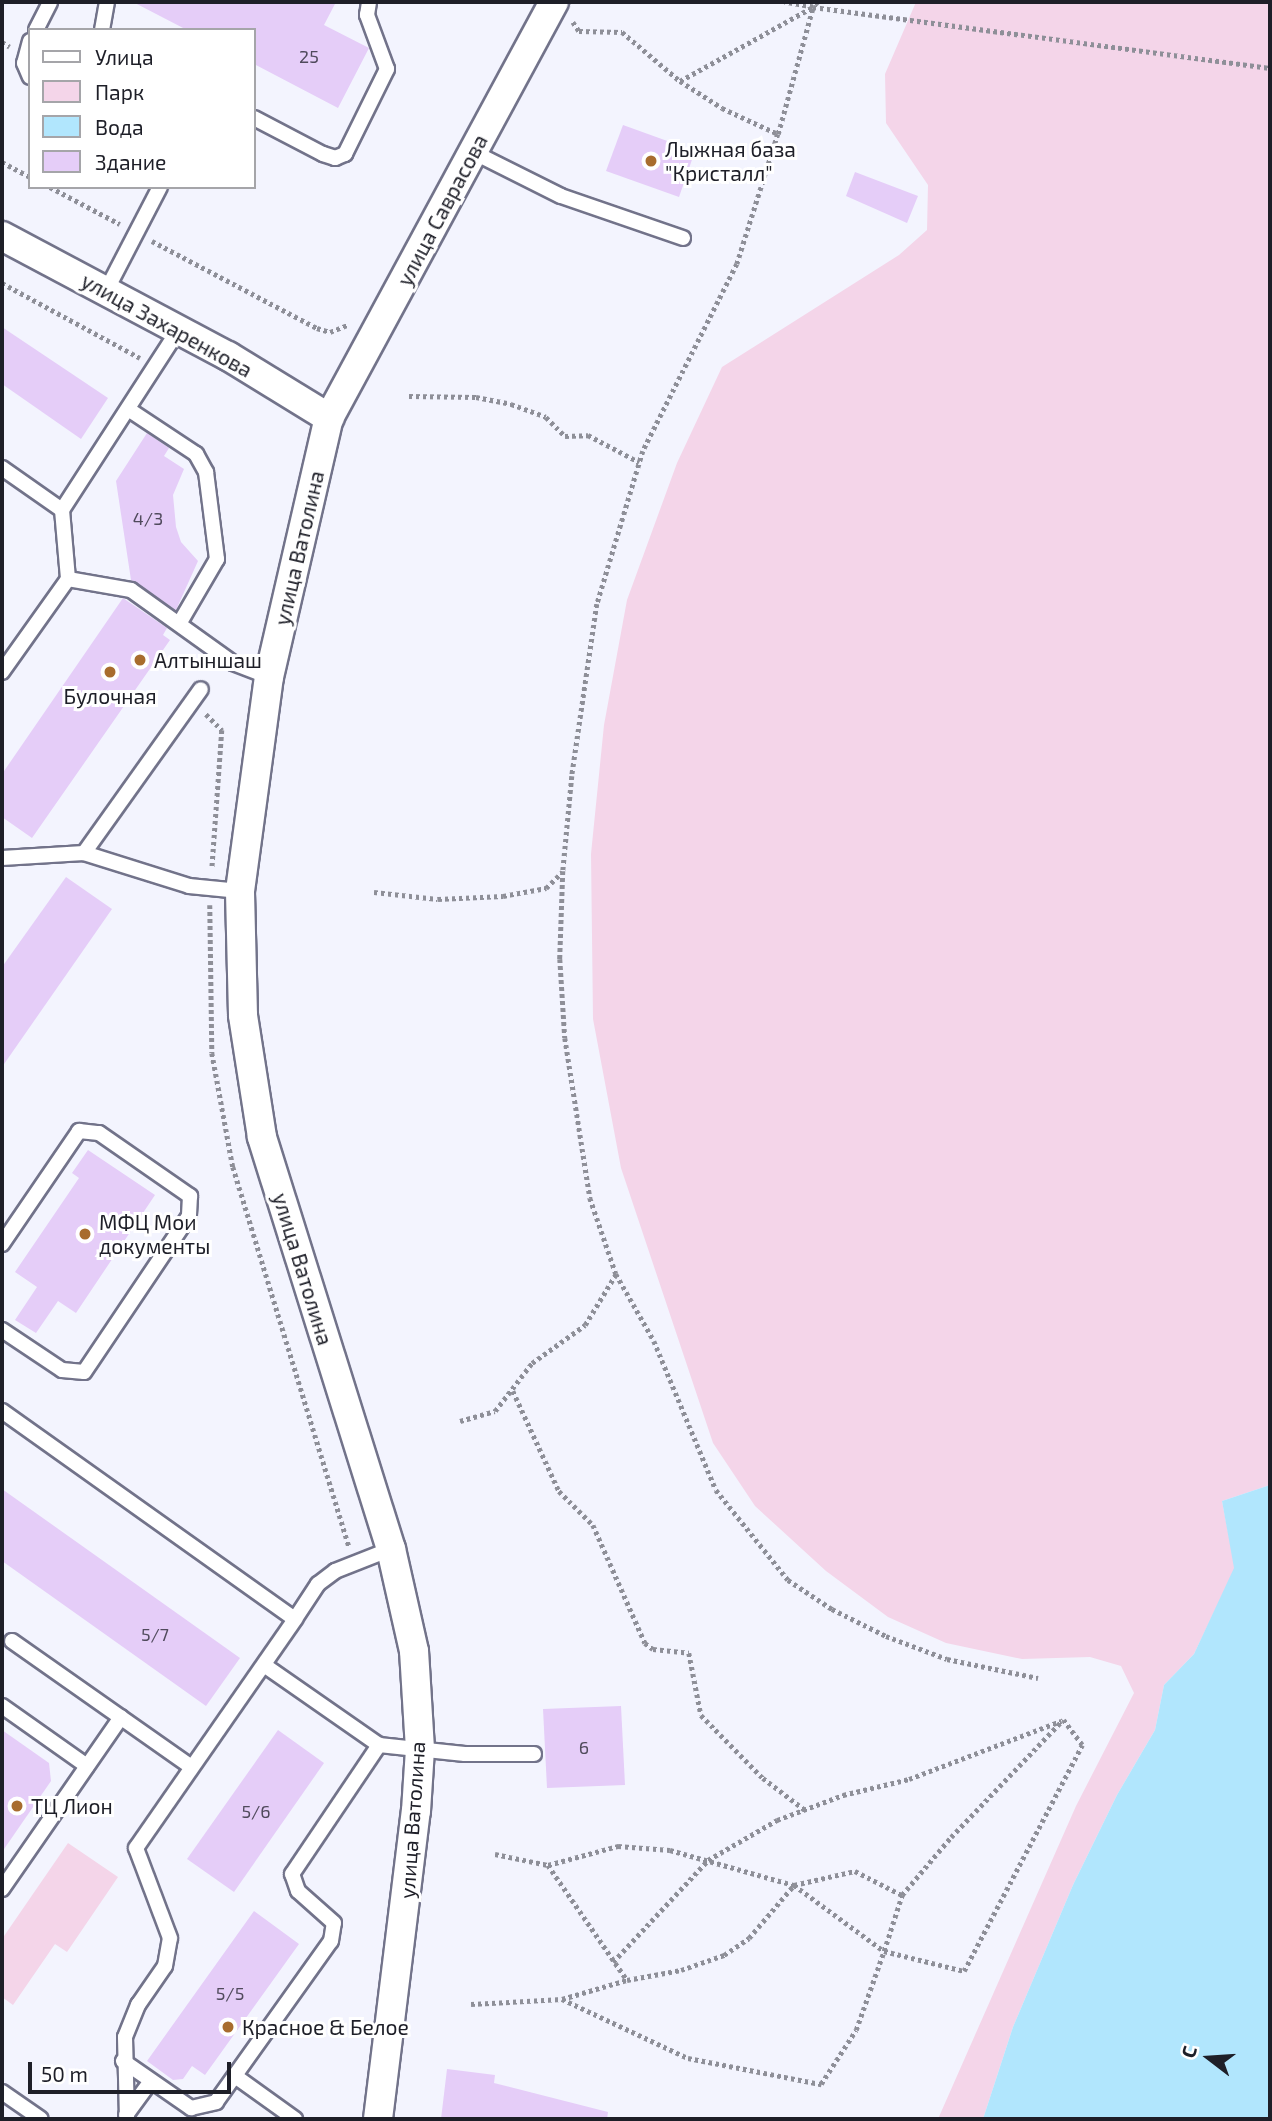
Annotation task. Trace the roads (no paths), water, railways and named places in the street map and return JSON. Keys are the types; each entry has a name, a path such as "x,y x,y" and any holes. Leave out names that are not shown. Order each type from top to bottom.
{"street":[{"name":"улица Саврасова","path":"329,418 473,152 560,7"},
{"name":"улица Захаренкова","path":"2,236 179,330 329,418"},
{"name":"улица Ватолина","path":"329,418 269,677 240,891 243,1014 262,1137 391,1549 414,1651 420,1749 409,1879 378,2119"}],"lane":[{"path":"37,28 50,2"},
{"path":"102,28 107,2"},
{"path":"256,119 323,154 335,158 345,154 387,69 367,15 369,2"},
{"path":"28,48 24,63 28,72"},
{"path":"473,152 552,192 683,239"},
{"path":"106,291 159,189"},
{"path":"2,672 68,579 62,510 179,330"},
{"path":"128,409 196,454 206,472 217,559 179,624"},
{"path":"2,468 62,510"},
{"path":"68,579 131,590 233,663 269,677"},
{"path":"84,853 201,689"},
{"path":"2,858 84,853 188,886 240,891"},
{"path":"2,1244 79,1131 99,1133 190,1196 189,1216 84,1372 62,1370 4,1337"},
{"path":"2,1411 295,1619"},
{"path":"126,2117 123,2062 130,2020 165,1966 170,1938 136,1848 318,1584 335,1571 391,1549"},
{"path":"12,1641 190,1766"},
{"path":"264,1665 379,1745 534,1754"},
{"path":"2,1706 87,1766"},
{"path":"2,1889 121,1717"},
{"path":"123,2062 191,2109 201,2109 216,2102 331,1941 334,1923 298,1891 292,1874 379,1745"},
{"path":"235,2076 295,2119"},
{"path":"126,2117 151,2081"},
{"path":"2,2092 41,2119"}],"water":[{"path":"1270,1485 1270,2119 983,2119 1013,2027 1073,1885 1117,1795 1155,1730 1164,1685 1194,1654 1234,1568 1222,1501"}],"place":[{"name":"Лыжная база \"Кристалл\"","path":"651,161"},
{"name":"Алтыншаш","path":"140,660"},
{"name":"Булочная","path":"110,672"},
{"name":"МФЦ Мои документы","path":"85,1234"},
{"name":"ТЦ Лион","path":"17,1806"},
{"name":"Красное & Белое","path":"228,2027"}]}
